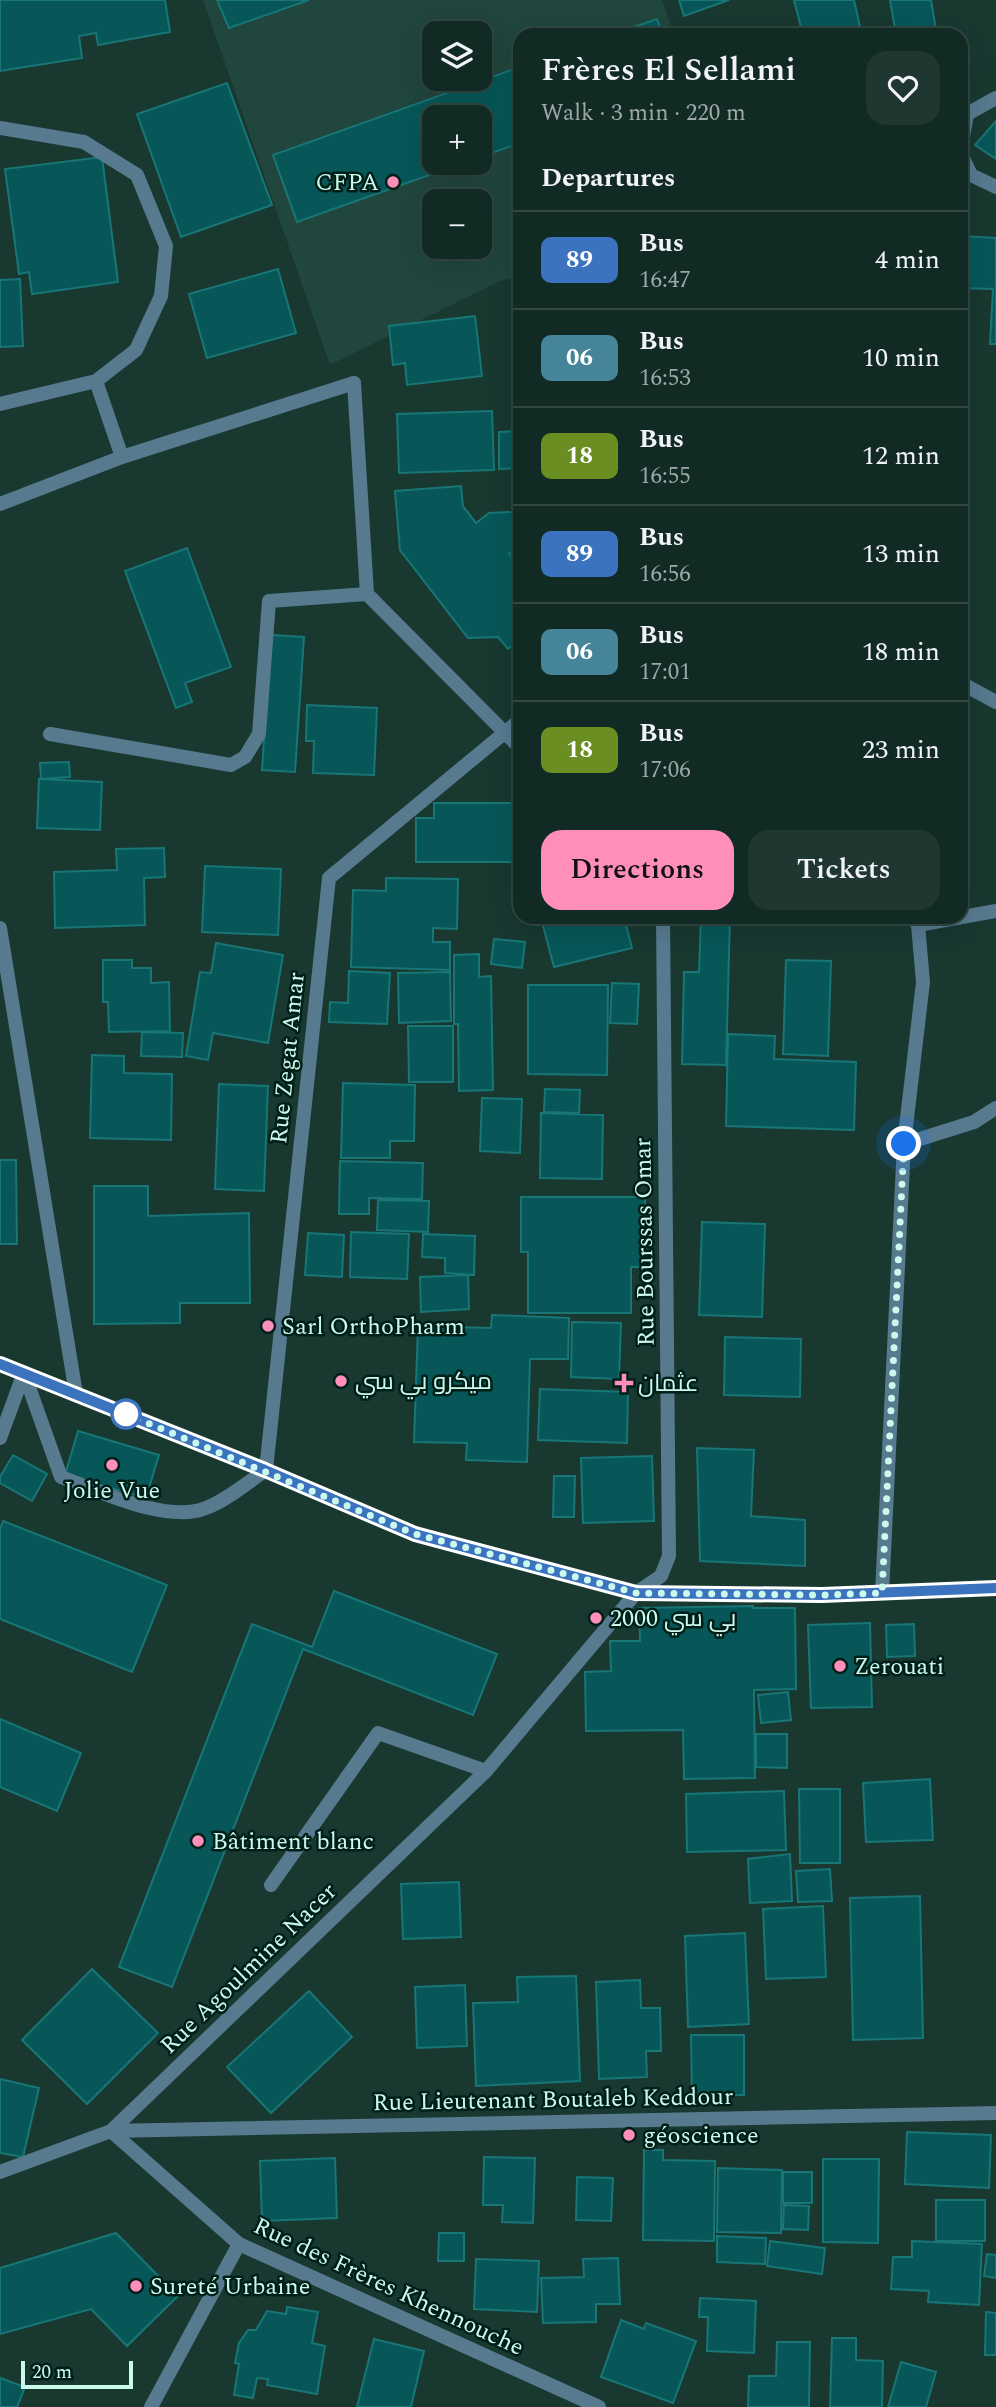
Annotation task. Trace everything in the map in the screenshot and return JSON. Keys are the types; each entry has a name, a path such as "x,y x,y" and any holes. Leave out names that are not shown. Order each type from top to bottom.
{"main road":[{"path":"0,1364 265,1470 415,1534 636,1593 822,1595 996,1588"}],"street":[{"path":"968,113 996,98"},
{"path":"0,128 84,142 137,175 166,246 161,296 136,350 96,381 0,404"},
{"path":"968,169 971,175 996,187"},
{"path":"96,381 122,457"},
{"path":"0,504 122,457 354,383 367,594 513,741"},
{"path":"50,734 231,765 246,757 259,734 269,601 367,594"},
{"path":"968,687 996,702"},
{"name":"Rue Zegat Amar","path":"265,1470 329,877 513,726"},
{"path":"968,914 996,911"},
{"name":"Rue Bourssas Omar","path":"636,1593 661,1576 669,1556 663,924"},
{"path":"882,1593 904,1144 923,982 915,924"},
{"path":"0,928 76,1394"},
{"path":"904,1144 974,1122 996,1108"},
{"path":"24,1373 61,1477 143,1506 187,1514 208,1508 265,1470"},
{"path":"0,1438 24,1373"},
{"name":"Rue Agoulmine Nacer","path":"0,2172 111,2130 486,1771 636,1593"},
{"path":"271,1885 378,1733 486,1771"},
{"name":"Rue Lieutenant Boutaleb Keddour","path":"111,2130 996,2113"},
{"name":"Rue des Frères Khennouche","path":"111,2130 239,2244 599,2407"},
{"path":"151,2407 239,2244"}],"shaded area":[{"name":"CFPA","path":"203,0 662,0 672,28 513,28 513,278 500,281 330,365"}],"building":[{"path":"0,0 165,0 170,32 98,45 96,33 79,36 82,58 0,71"},
{"path":"217,0 309,0 229,28"},
{"path":"679,0 729,0 684,16"},
{"path":"794,0 854,0 860,28 801,28"},
{"path":"890,0 931,0 936,28 895,28"},
{"path":"657,19 660,28 631,28"},
{"path":"513,69 513,145 492,153 492,105 422,105 422,175 429,175 297,222 273,155 453,91 492,91 492,77"},
{"path":"227,83 272,205 181,237 137,114"},
{"path":"996,121 996,159 975,145"},
{"path":"102,157 118,282 32,294 29,272 19,274 5,169"},
{"path":"968,236 996,238 996,344 990,344 993,289 968,288"},
{"path":"278,269 296,333 207,358 189,294"},
{"path":"20,279 23,346 0,347 0,280"},
{"path":"475,316 482,376 407,385 405,363 393,365 389,326"},
{"path":"492,411 494,470 399,473 397,414"},
{"path":"513,431 513,468 499,469 499,432"},
{"path":"461,486 463,506 476,523 489,513 512,512 513,551 509,554 513,559 513,645 508,649 498,637 468,638 400,550 395,491"},
{"path":"187,548 231,667 185,683 192,702 176,708 125,571"},
{"path":"271,635 304,637 295,772 262,770"},
{"path":"307,705 377,708 374,775 313,773 314,741 306,741"},
{"path":"69,762 70,777 41,779 40,763"},
{"path":"39,779 102,782 100,830 37,828"},
{"path":"434,803 513,803 513,862 416,862 416,818 434,818"},
{"path":"164,848 165,877 144,878 145,925 55,928 54,872 117,870 116,849"},
{"path":"205,866 281,869 278,935 202,932"},
{"path":"386,878 458,879 457,929 433,928 433,942 450,942 450,970 351,967 353,890 386,891"},
{"path":"543,924 626,924 632,948 554,967"},
{"path":"701,924 730,924 726,1065 682,1064 684,972 699,972"},
{"path":"494,939 525,942 522,968 491,964"},
{"path":"216,943 283,955 268,1043 213,1033 208,1060 186,1056 200,972 211,973"},
{"path":"479,954 479,977 491,976 493,1090 459,1091 458,1024 454,1024 454,955"},
{"path":"103,960 132,960 132,968 151,968 151,983 169,982 170,1031 109,1032 108,1002 103,1002"},
{"path":"786,960 831,961 828,1056 783,1054"},
{"path":"349,971 390,973 387,1024 329,1022 330,1002 348,1003"},
{"path":"450,972 451,1021 399,1023 398,973"},
{"path":"612,983 639,984 637,1024 610,1023"},
{"path":"528,985 608,985 607,1075 528,1074"},
{"path":"408,1026 453,1026 453,1082 409,1082"},
{"path":"142,1032 183,1033 182,1057 141,1056"},
{"path":"728,1034 775,1036 774,1059 856,1062 854,1130 726,1126"},
{"path":"92,1055 124,1056 124,1073 172,1074 171,1140 90,1138"},
{"path":"343,1083 415,1085 414,1141 390,1141 390,1158 341,1158"},
{"path":"219,1084 268,1086 264,1191 215,1189"},
{"path":"545,1089 580,1090 579,1113 544,1112"},
{"path":"482,1098 522,1099 520,1153 480,1151"},
{"path":"541,1113 603,1115 602,1179 540,1178"},
{"path":"0,1160 16,1160 17,1244 0,1244"},
{"path":"340,1161 423,1163 422,1199 369,1198 369,1214 339,1214"},
{"path":"94,1186 148,1186 148,1216 249,1213 250,1303 180,1303 180,1323 94,1324"},
{"path":"521,1197 645,1197 645,1267 631,1267 631,1313 528,1313 528,1252 521,1252"},
{"path":"378,1200 429,1201 428,1232 377,1230"},
{"path":"702,1222 765,1224 762,1317 699,1315"},
{"path":"351,1232 409,1234 407,1279 350,1277"},
{"path":"308,1233 344,1235 342,1277 305,1275"},
{"path":"423,1234 475,1236 474,1275 445,1273 445,1258 422,1257"},
{"path":"468,1275 469,1309 421,1312 420,1277"},
{"path":"492,1315 569,1318 568,1359 530,1359 527,1462 466,1460 467,1443 414,1442 418,1326 491,1328"},
{"path":"572,1322 621,1323 619,1379 571,1377"},
{"path":"725,1337 801,1339 800,1397 724,1395"},
{"path":"540,1389 628,1392 627,1443 538,1440"},
{"name":"Jolie Vue","path":"78,1431 159,1455 146,1498 65,1475"},
{"path":"697,1448 754,1450 751,1516 805,1520 805,1566 700,1561"},
{"path":"13,1455 47,1474 32,1501 0,1483 0,1477"},
{"path":"652,1456 654,1521 583,1523 581,1458"},
{"path":"554,1476 575,1476 574,1517 553,1517"},
{"path":"3,1521 167,1585 132,1672 0,1619 0,1529"},
{"name":"Bâtiment blanc","path":"334,1591 497,1654 473,1715 303,1649 172,1987 119,1967 252,1624 312,1647"},
{"path":"639,1608 795,1608 796,1689 754,1690 755,1778 684,1779 683,1730 586,1731 585,1672 611,1671 610,1641 640,1641"},
{"name":"Zerouati","path":"870,1623 872,1707 811,1708 808,1625"},
{"path":"914,1624 915,1656 887,1657 886,1625"},
{"path":"788,1692 791,1720 761,1723 758,1695"},
{"path":"0,1719 81,1753 57,1811 0,1787"},
{"path":"756,1734 787,1734 787,1768 756,1767"},
{"path":"930,1779 933,1840 866,1842 863,1783"},
{"path":"799,1789 840,1789 840,1863 800,1863"},
{"path":"784,1791 786,1850 687,1852 686,1794"},
{"path":"790,1854 792,1901 750,1903 748,1859"},
{"path":"830,1869 832,1901 798,1902 796,1871"},
{"path":"459,1882 461,1937 403,1939 401,1884"},
{"path":"920,1896 923,2038 853,2040 850,1898"},
{"path":"823,1906 826,1977 766,1979 763,1909"},
{"path":"745,1933 749,2024 688,2027 685,1936"},
{"path":"92,1969 158,2033 87,2104 22,2040"},
{"path":"576,1976 580,2081 476,2086 473,2003 518,2002 517,1977"},
{"path":"640,1980 641,2008 660,2008 661,2051 646,2051 647,2077 599,2079 596,1982"},
{"path":"465,1985 467,2046 417,2048 415,1987"},
{"path":"309,1991 352,2037 271,2113 227,2067"},
{"path":"691,2035 744,2035 744,2095 692,2095"},
{"path":"0,2079 39,2088 23,2157 0,2153"},
{"path":"907,2132 991,2135 989,2188 905,2184"},
{"path":"644,2150 663,2150 663,2160 715,2161 714,2241 643,2240"},
{"path":"484,2157 535,2158 533,2223 502,2222 503,2205 483,2205"},
{"path":"335,2158 337,2218 262,2221 260,2161"},
{"path":"823,2159 879,2159 878,2243 823,2242"},
{"path":"718,2168 782,2170 781,2233 717,2232"},
{"path":"783,2172 812,2172 812,2203 783,2203"},
{"path":"577,2177 613,2178 611,2221 576,2220"},
{"path":"936,2200 985,2200 985,2241 936,2241"},
{"path":"784,2205 809,2206 808,2230 783,2229"},
{"path":"116,2233 178,2296 127,2346 91,2309 0,2334 0,2268"},
{"path":"439,2233 464,2233 464,2261 438,2261"},
{"path":"717,2236 766,2238 765,2264 717,2262"},
{"path":"770,2241 825,2248 822,2274 767,2266"},
{"path":"912,2241 982,2244 979,2305 928,2302 929,2291 891,2289 893,2257 912,2257"},
{"path":"987,2254 996,2255 996,2278 984,2276"},
{"path":"618,2258 620,2304 596,2304 596,2322 543,2323 541,2278 584,2277 583,2259"},
{"path":"476,2259 539,2261 537,2312 474,2309"},
{"path":"700,2298 756,2301 754,2353 707,2351 708,2317 699,2317"},
{"path":"287,2307 318,2312 312,2343 325,2346 317,2394 267,2385 268,2379 257,2378 253,2398 234,2395 239,2343 248,2330 256,2330 267,2311 286,2314"},
{"path":"986,2312 996,2313 996,2355 985,2355"},
{"path":"621,2320 644,2329 646,2323 696,2341 673,2403 601,2377"},
{"path":"832,2338 856,2338 856,2360 883,2361 882,2407 830,2407"},
{"path":"374,2339 424,2351 411,2407 357,2407"},
{"path":"777,2342 810,2342 809,2407 748,2407 749,2376 776,2376"},
{"path":"901,2362 936,2372 926,2407 888,2407"},
{"path":"0,2378 25,2387 17,2407 0,2407"}],"bus line":[{"name":"89","path":"0,1364 265,1470 415,1534 636,1593 822,1595 996,1588"}],"place":[{"name":"CFPA","path":"393,182"},
{"name":"Sarl OrthoPharm","path":"268,1326"},
{"name":"ميكرو بي سي","path":"341,1381"},
{"name":"عثمان","path":"624,1383"},
{"name":"Jolie Vue","path":"112,1465"},
{"name":"بي سي 2000","path":"596,1618"},
{"name":"Zerouati","path":"840,1666"},
{"name":"Bâtiment blanc","path":"198,1841"},
{"name":"géoscience","path":"629,2135"},
{"name":"Sureté Urbaine","path":"136,2286"}],"route":[{"path":"126,1414 415,1534 636,1593 882,1593 904,1144"}]}
